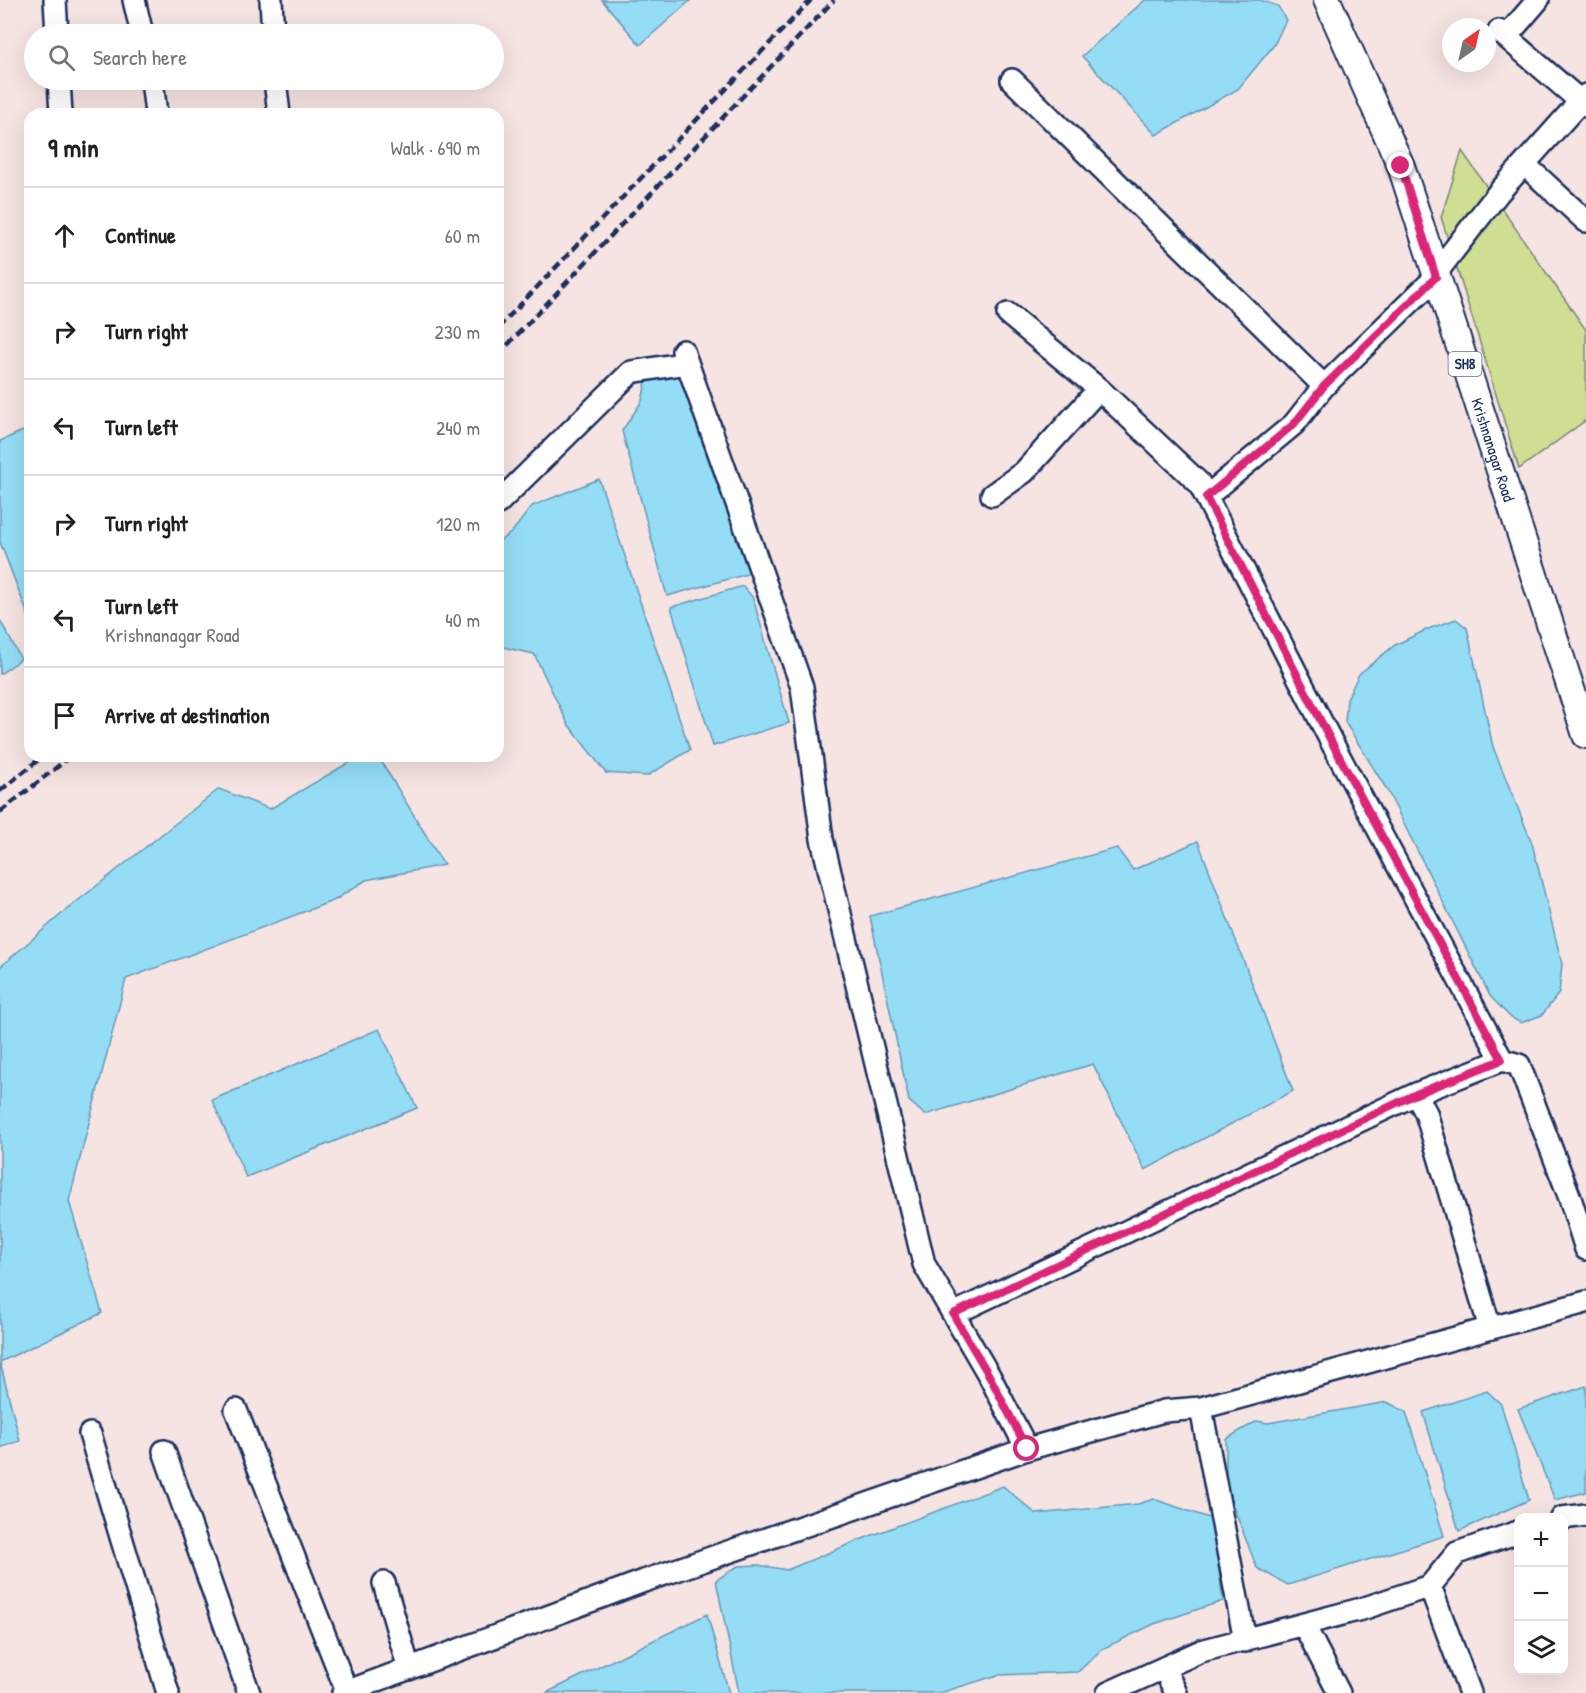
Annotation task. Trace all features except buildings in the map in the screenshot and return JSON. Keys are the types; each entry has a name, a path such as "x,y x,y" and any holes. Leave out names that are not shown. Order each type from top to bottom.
{"main road":[{"name":"Krishnanagar Road","path":"1327,0 1401,166 1586,735"}],"street":[{"path":"55,0 56,24"},
{"path":"134,0 140,24"},
{"path":"271,0 272,24"},
{"path":"1206,497 1294,424 1324,386 1436,277 1436,273 1499,192 1584,101 1503,34 1538,0"},
{"path":"1012,80 1324,386"},
{"path":"60,90 61,108"},
{"path":"153,90 155,108"},
{"path":"276,90 278,108"},
{"path":"1524,164 1586,221"},
{"path":"1008,314 1099,389 1199,483 1337,751 1502,1060"},
{"path":"504,497 632,372 685,357 802,687 822,839 924,1264 990,1377 1027,1449"},
{"path":"992,495 1024,472 1099,389"},
{"path":"953,1314 1416,1094 1502,1060 1519,1065 1570,1198 1586,1249"},
{"path":"1416,1094 1426,1113 1490,1329"},
{"path":"236,1410 345,1692 644,1581 1027,1449 1164,1412 1201,1408 1586,1302"},
{"path":"1201,1408 1245,1641"},
{"path":"90,1434 168,1693"},
{"path":"164,1451 249,1693"},
{"path":"1568,1517 1586,1515"},
{"path":"1108,1693 1201,1651 1365,1608 1430,1586 1457,1553 1514,1533"},
{"path":"384,1583 409,1669"},
{"path":"1430,1586 1470,1693"},
{"path":"1304,1625 1339,1693"},
{"path":"1164,1668 1176,1693"}],"green space":[{"path":"1462,151 1586,330 1586,420 1519,469 1441,217"}],"water":[{"path":"602,0 691,0 640,45"},
{"path":"1145,0 1260,0 1278,6 1286,20 1274,45 1238,89 1156,135 1082,56"},
{"path":"680,373 751,573 667,596 622,431 642,401 647,377"},
{"path":"24,431 24,604 0,542 0,441"},
{"path":"599,479 690,750 647,776 606,773 568,724 534,654 504,647 504,538 512,532 532,506"},
{"path":"743,586 753,598 789,723 713,746 671,607"},
{"path":"1456,619 1467,628 1493,747 1532,843 1562,964 1559,993 1542,1015 1521,1023 1510,1017 1490,996 1387,790 1345,722 1347,699 1359,674 1395,645"},
{"path":"0,620 21,659 0,674"},
{"path":"350,762 382,762 444,865 366,880 335,900 126,979 69,1201 102,1313 0,1362 0,967 65,911 219,789 270,809"},
{"path":"1198,841 1293,1091 1145,1170 1093,1064 925,1115 909,1101 870,916 1117,848 1133,870"},
{"path":"379,1029 417,1108 246,1177 212,1100"},
{"path":"0,1362 20,1441 0,1448"},
{"path":"1586,1386 1586,1492 1555,1500 1518,1409"},
{"path":"1487,1391 1501,1404 1529,1500 1459,1531 1423,1412"},
{"path":"1387,1402 1406,1412 1444,1536 1288,1585 1257,1568 1226,1488 1226,1439 1257,1421 1268,1423"},
{"path":"1003,1486 1036,1514 1138,1504 1154,1499 1212,1519 1223,1601 1154,1624 1102,1649 1078,1672 998,1675 940,1693 739,1693 716,1580 738,1566 758,1565 787,1570"},
{"path":"707,1614 729,1693 546,1693"}],"railway":[{"path":"504,322 811,0"},
{"path":"504,349 834,0"},
{"path":"0,791 36,762"},
{"path":"0,812 63,762"}],"route":[{"path":"1027,1449 990,1377 953,1314 1416,1094 1502,1060 1331,741 1206,497 1294,424 1324,386 1436,277 1401,166"}]}
